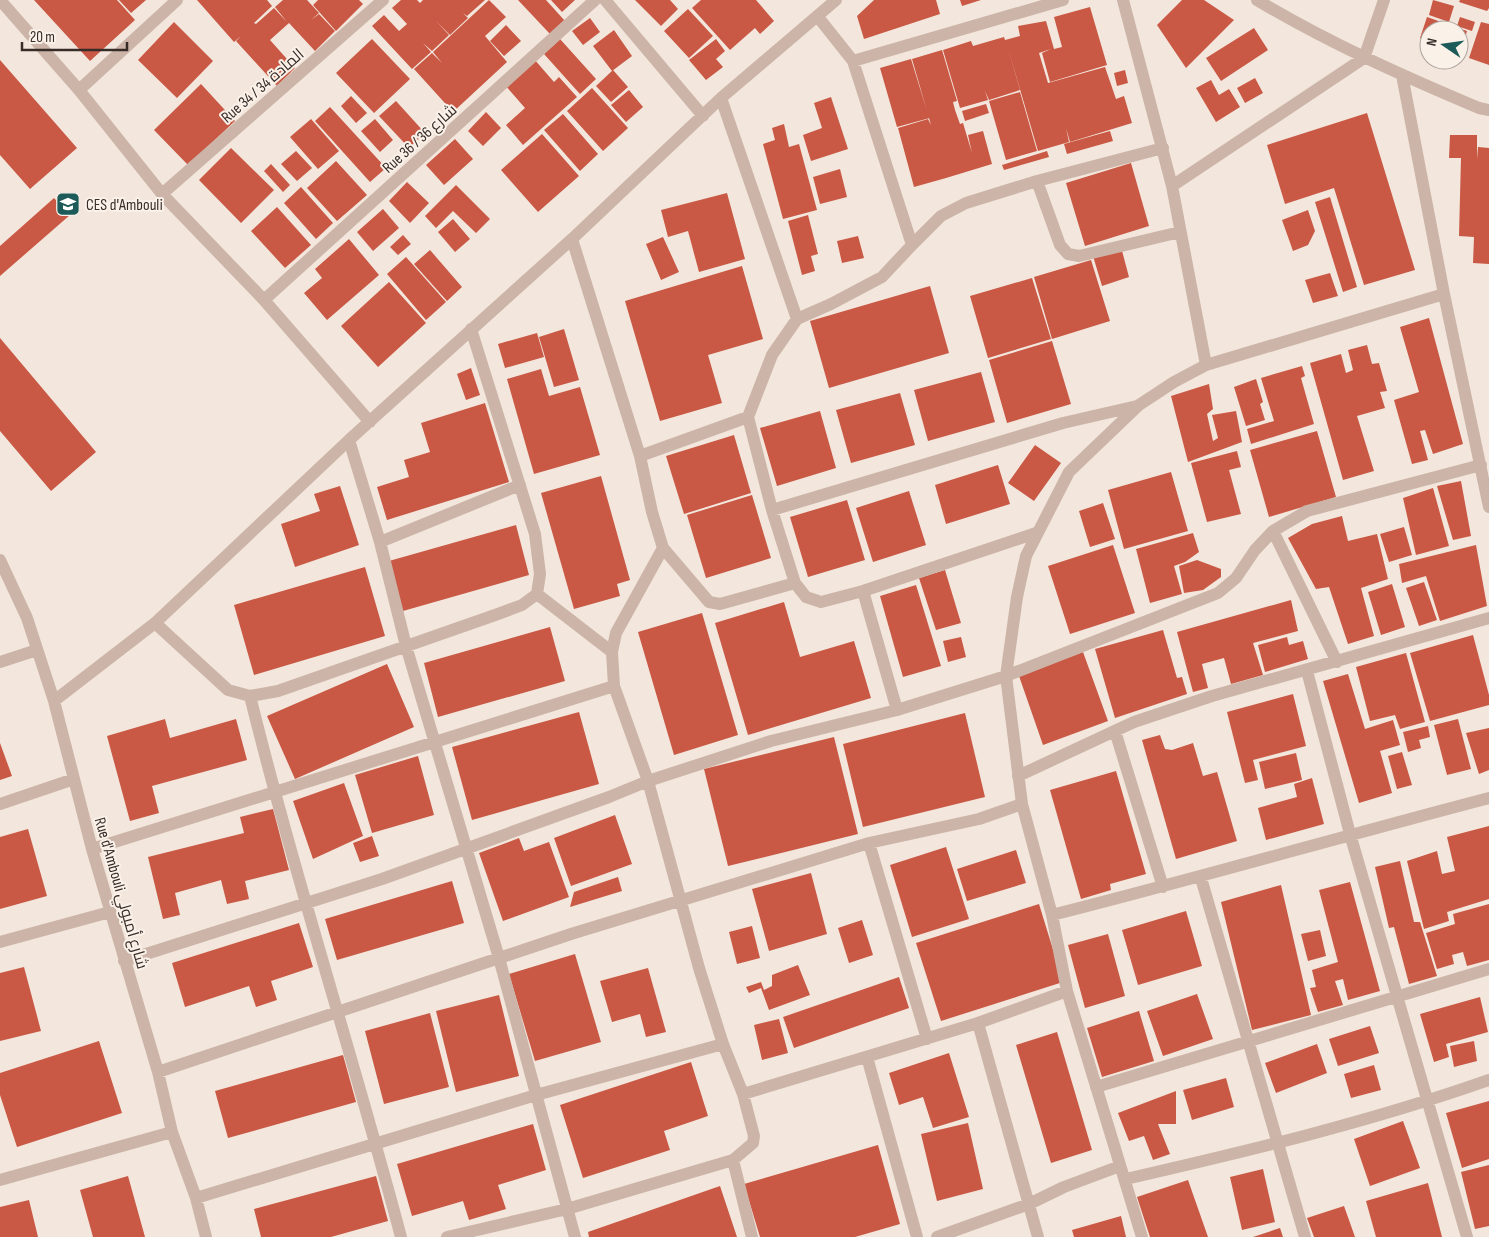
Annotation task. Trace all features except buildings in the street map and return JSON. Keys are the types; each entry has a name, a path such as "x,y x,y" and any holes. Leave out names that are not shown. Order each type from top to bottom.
{"street":[{"path":"0,0 79,90 162,194 264,300 370,422"},
{"path":"79,90 177,0"},
{"name":"Rue 34 / المادة 34","path":"162,194 383,0"},
{"name":"Rue 36 / شارع 36","path":"264,300 596,0"},
{"path":"605,0 703,116"},
{"path":"54,701 154,623 349,440 572,238 721,98 836,0"},
{"path":"853,61 1063,0"},
{"path":"1123,0 1172,186 1206,365"},
{"path":"1258,0 1309,31 1364,58 1479,108 1489,110"},
{"path":"1172,186 1364,58 1384,0"},
{"path":"818,17 853,61 912,245"},
{"path":"1402,75 1444,294 1489,507"},
{"path":"721,98 797,319"},
{"path":"1036,533 863,591 821,602 806,597 795,582 772,510 748,417 772,355 797,319 882,277 941,216 966,204 1037,181 1163,148"},
{"path":"1037,181 1060,245 1068,254 1079,256 1180,232"},
{"path":"572,238 640,456 652,512 663,548 709,602 720,604 795,582"},
{"path":"1142,1237 1126,1179 1120,1166 1066,991 1052,915 1022,804 1006,676 1017,597 1026,556 1036,533 1069,472 1139,405 1174,382 1206,365 1444,294"},
{"path":"154,623 228,690 250,696 278,691 522,605 537,594 540,574 535,534 471,330"},
{"path":"772,510 1063,423 1139,405"},
{"path":"640,456 748,417"},
{"path":"349,440 380,542 406,646 499,958 575,1237"},
{"path":"124,962 306,904 609,797 648,781 771,741 897,710 1006,676 1218,593 1236,578 1255,550 1272,531 1307,511 1481,466"},
{"path":"380,542 520,485"},
{"path":"1272,531 1337,662"},
{"path":"447,1237 567,1209 733,1160 753,1143 754,1136 743,1094 723,1044 680,901 648,781 614,686 612,652 616,633 628,608 663,548"},
{"name":"Rue d'Ambouli شارع أمبولي","path":"0,560 27,618 54,701 92,849 158,1072 172,1132 196,1198 206,1237"},
{"path":"863,591 897,710"},
{"path":"537,594 612,652"},
{"path":"1018,776 1134,722 1212,696 1307,671 1489,618"},
{"path":"0,662 37,650"},
{"path":"1307,671 1350,834 1467,1237"},
{"path":"92,849 614,686"},
{"path":"250,696 274,793 339,1012 401,1237"},
{"path":"1115,731 1163,887"},
{"path":"0,804 74,779"},
{"path":"1052,915 1201,878 1350,834 1489,798"},
{"path":"158,1072 499,958 680,901 869,843 979,819 1022,804"},
{"path":"869,843 927,1039"},
{"path":"1201,878 1304,1237"},
{"path":"0,942 110,912"},
{"path":"1096,1087 1397,995 1489,969"},
{"path":"743,1094 978,1023 1066,991"},
{"path":"978,1023 1038,1237"},
{"path":"196,1198 536,1095 723,1044"},
{"path":"867,1057 917,1237"},
{"path":"1126,1179 1277,1144 1428,1101 1489,1080"},
{"path":"0,1180 172,1132"},
{"path":"733,1160 752,1237"},
{"path":"937,1237 1029,1204 1064,1187 1120,1166"}],"place":[{"name":"CES d'Ambouli","path":"68,204"}]}
